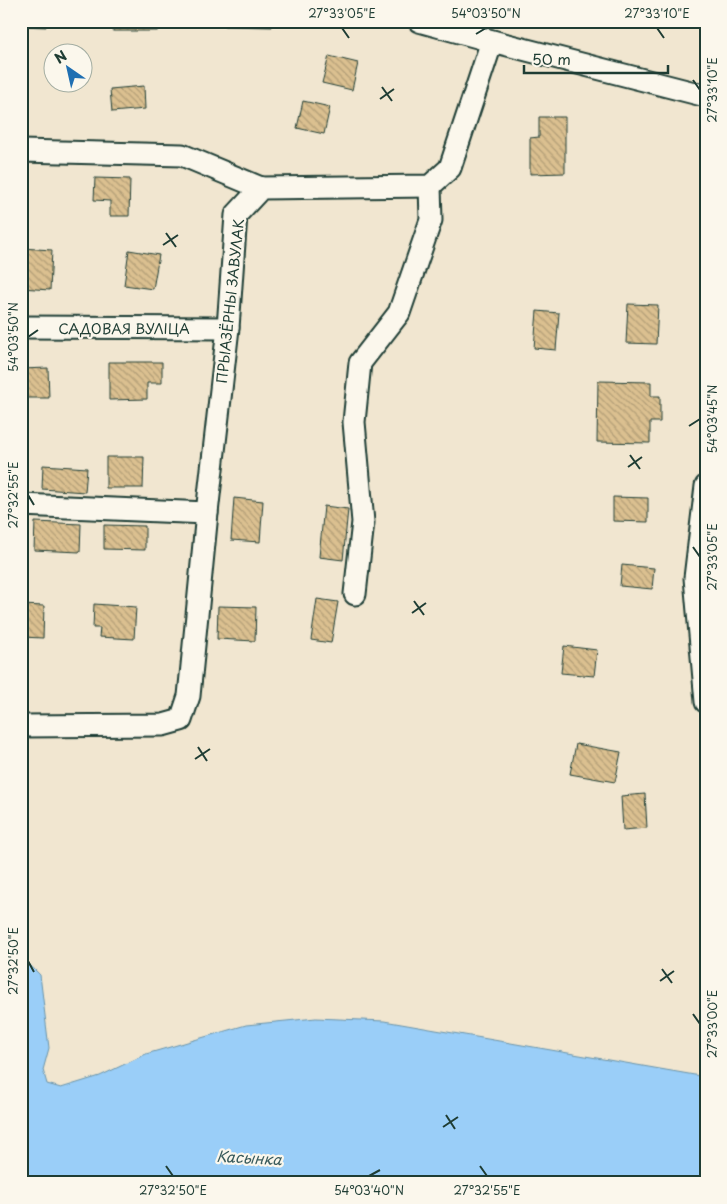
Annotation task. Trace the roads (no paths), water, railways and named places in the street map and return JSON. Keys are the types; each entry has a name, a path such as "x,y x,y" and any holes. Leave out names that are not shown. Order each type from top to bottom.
{"street":[{"path":"419,21 706,96"},
{"path":"21,151 182,156 261,188 430,186 450,168 492,41"},
{"path":"355,594 363,522 354,422 360,363 400,313 431,220 430,186"},
{"name":"ПРЫАЗЁРНЫ ЗАВУЛАК","path":"21,726 163,724 181,720 189,696 228,328 236,215 261,188"},
{"name":"САДОВАЯ ВУЛІЦА","path":"21,328 228,328"},
{"path":"706,486 695,578 706,702"},
{"path":"21,505 208,513"}],"water":[{"name":"Касынка","path":"21,965 30,965 40,975 49,1048 43,1070 47,1084 61,1088 100,1076 146,1054 246,1025 316,1018 384,1021 706,1077 706,1183 21,1183"}]}
